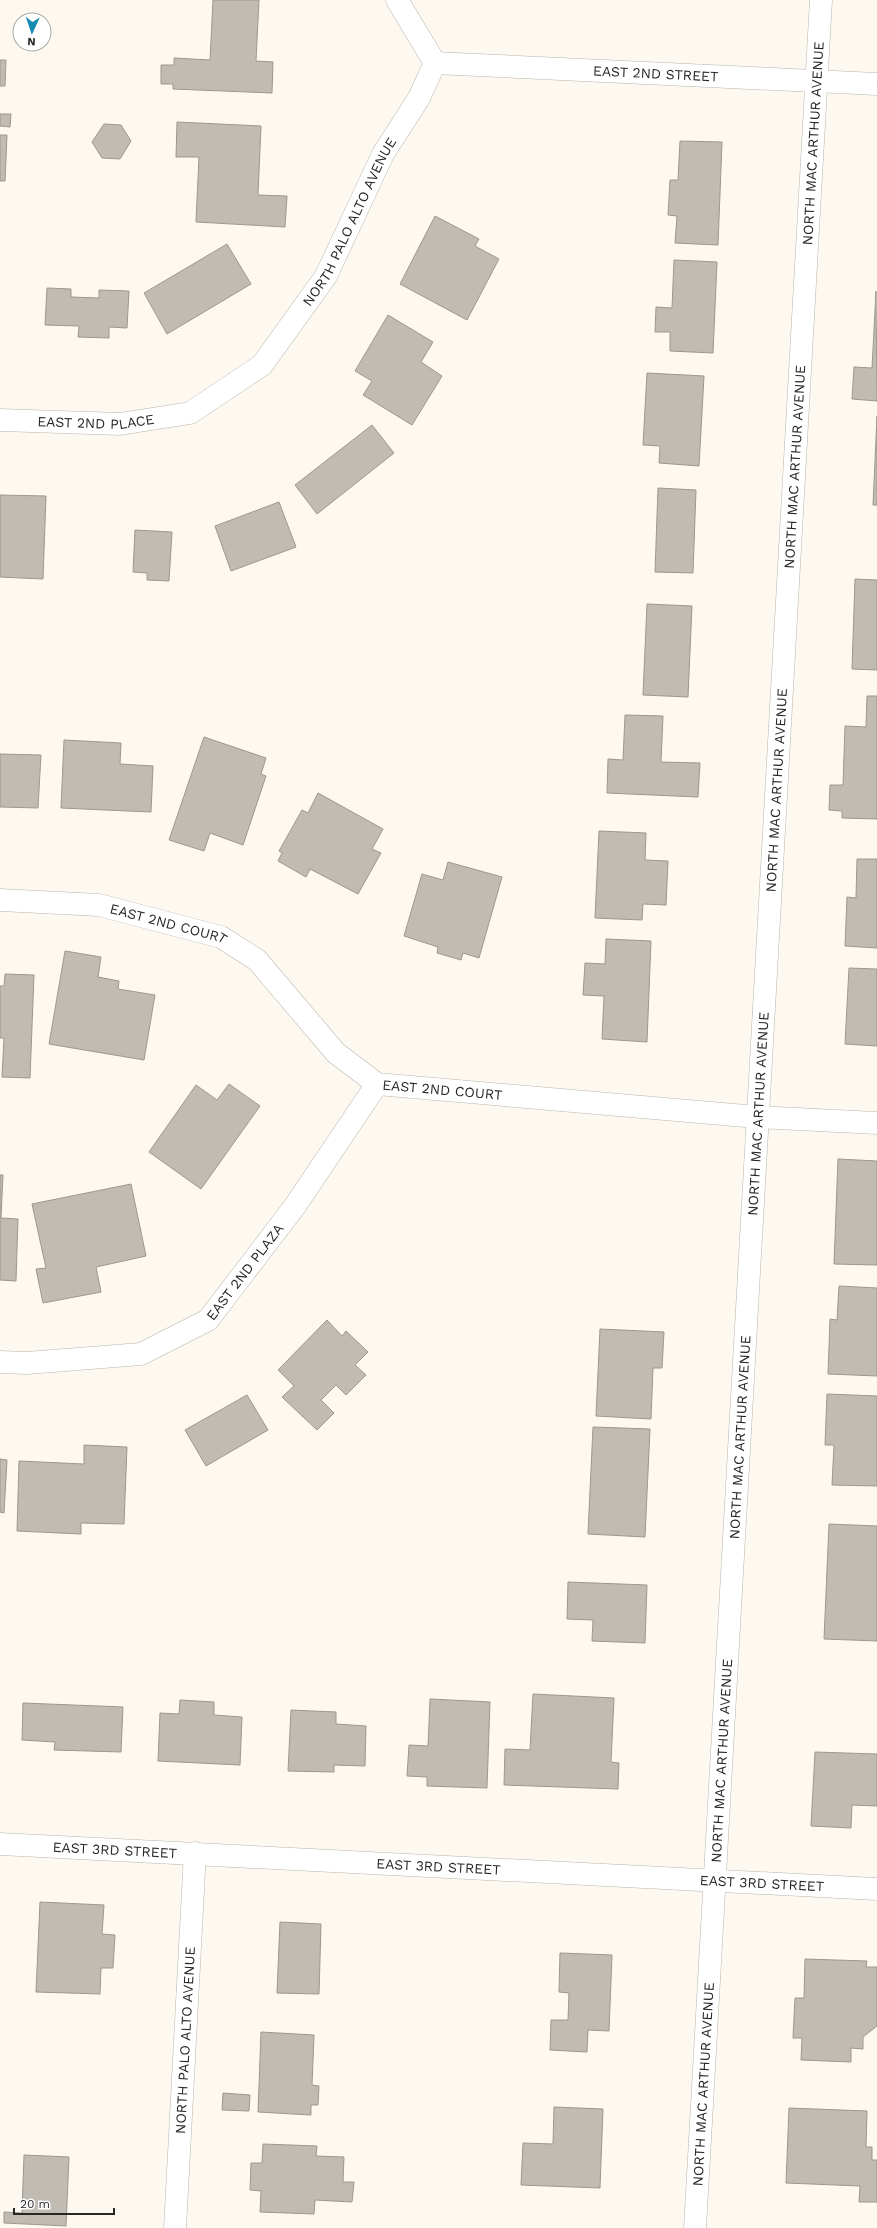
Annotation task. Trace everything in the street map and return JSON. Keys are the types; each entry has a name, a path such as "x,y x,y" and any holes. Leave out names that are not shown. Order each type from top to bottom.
{"street":[{"path":"397,0 435,63"},
{"name":"NORTH MAC ARTHUR AVENUE","path":"695,2228 821,0"},
{"name":"EAST 2ND STREET","path":"435,63 877,84"},
{"name":"NORTH PALO ALTO AVENUE","path":"190,413 262,365 326,276 383,154 420,98 435,63"},
{"name":"EAST 2ND PLACE","path":"0,420 120,424 190,413"},
{"name":"EAST 2ND COURT","path":"0,900 99,905 221,937 257,960 336,1053 377,1084 757,1117 877,1123"},
{"name":"EAST 2ND PLAZA","path":"0,1362 27,1363 141,1354 208,1320 295,1206 377,1084"},
{"name":"EAST 3RD STREET","path":"0,1844 195,1852 877,1889"},
{"name":"NORTH PALO ALTO AVENUE","path":"174,2228 195,1852"}],"building":[{"path":"213,0 259,0 256,61 273,62 272,93 173,89 173,84 161,84 161,65 174,65 174,58 210,60"},
{"path":"0,60 6,60 5,86 0,86"},
{"path":"0,114 11,114 10,127 0,126"},
{"path":"177,122 261,126 258,195 287,196 285,227 196,222 199,157 176,157"},
{"path":"104,124 121,125 131,141 120,159 102,158 92,142"},
{"path":"0,135 7,135 5,181 0,181"},
{"path":"680,141 722,142 718,245 675,243 677,216 668,215 670,180 678,180"},
{"path":"435,216 479,239 475,246 499,259 467,320 400,284"},
{"path":"227,244 251,284 167,334 144,293"},
{"path":"674,260 717,262 713,353 670,351 670,332 655,332 656,307 672,308"},
{"path":"47,288 71,289 71,297 99,298 99,290 129,291 127,328 109,327 109,338 78,337 79,326 45,325"},
{"path":"876,291 877,401 852,399 854,367 872,368"},
{"path":"388,315 433,342 421,362 442,376 412,425 363,395 372,381 355,371"},
{"path":"647,373 704,376 699,466 659,463 660,446 643,445"},
{"path":"877,416 877,505 873,505"},
{"path":"372,425 394,453 317,514 295,485"},
{"path":"658,488 696,490 693,573 655,572"},
{"path":"0,495 46,496 43,579 0,577"},
{"path":"279,502 296,547 231,571 215,526"},
{"path":"135,530 172,532 169,581 147,580 147,573 133,572"},
{"path":"855,579 877,580 877,670 852,669"},
{"path":"647,604 692,606 688,697 643,695"},
{"path":"867,696 877,696 877,819 842,818 842,811 829,810 830,785 843,785 845,726 866,727"},
{"path":"625,715 663,716 661,762 700,763 698,797 607,793 608,759 623,760"},
{"path":"204,737 266,758 261,774 266,776 243,845 210,833 204,851 169,840"},
{"path":"64,740 121,743 120,764 153,766 151,812 61,808"},
{"path":"0,754 41,755 38,808 0,807"},
{"path":"318,793 383,829 372,849 381,853 358,894 310,869 306,877 278,861 282,853 279,851 302,810 308,813"},
{"path":"599,831 646,833 645,860 668,861 666,905 643,904 642,920 595,918"},
{"path":"857,859 877,859 877,948 845,946 847,897 856,898"},
{"path":"448,862 502,877 479,958 463,953 461,960 437,953 438,947 404,936 422,874 443,880"},
{"path":"606,939 651,941 647,1042 602,1039 604,996 583,995 585,963 605,964"},
{"path":"65,951 101,957 98,977 119,981 118,989 155,995 144,1060 49,1044"},
{"path":"849,968 877,969 877,1046 845,1044"},
{"path":"5,974 34,975 30,1078 2,1077 4,1038 0,1038 0,986 4,986"},
{"path":"229,1084 260,1106 201,1189 149,1152 196,1085 217,1100"},
{"path":"838,1159 877,1161 877,1265 834,1264"},
{"path":"0,1175 3,1175 1,1218 18,1219 16,1281 0,1280"},
{"path":"131,1184 146,1256 96,1267 101,1292 43,1303 36,1269 46,1268 32,1204"},
{"path":"839,1286 877,1288 877,1376 828,1374 830,1319 837,1320"},
{"path":"327,1320 342,1336 346,1331 368,1352 355,1365 366,1375 346,1395 336,1385 321,1400 334,1413 317,1430 282,1397 294,1386 278,1370"},
{"path":"600,1329 664,1332 662,1368 653,1368 651,1419 596,1416"},
{"path":"827,1394 877,1396 877,1486 832,1485 834,1445 825,1445"},
{"path":"247,1395 268,1430 206,1466 185,1430"},
{"path":"593,1427 650,1429 645,1537 588,1534"},
{"path":"84,1445 127,1447 124,1524 81,1523 81,1534 17,1531 19,1461 84,1464"},
{"path":"0,1459 7,1460 4,1513 0,1512"},
{"path":"829,1524 877,1526 877,1641 824,1639"},
{"path":"568,1582 647,1585 645,1643 592,1641 593,1620 567,1619"},
{"path":"533,1694 614,1698 611,1762 619,1763 618,1789 504,1785 505,1749 530,1750"},
{"path":"430,1699 490,1702 487,1788 427,1786 427,1777 407,1776 409,1745 428,1746"},
{"path":"180,1700 214,1702 214,1715 242,1717 240,1765 158,1761 160,1713 179,1714"},
{"path":"23,1703 123,1707 121,1752 54,1750 55,1742 22,1740"},
{"path":"291,1710 336,1712 336,1724 366,1726 365,1766 334,1765 334,1772 288,1771"},
{"path":"815,1752 877,1754 877,1806 852,1805 851,1828 811,1826"},
{"path":"40,1902 104,1905 102,1934 115,1935 113,1968 101,1968 100,1994 36,1992"},
{"path":"280,1922 321,1924 319,1994 277,1993"},
{"path":"560,1953 612,1955 609,2031 588,2030 587,2052 550,2050 551,2020 568,2020 569,1993 559,1992"},
{"path":"805,1959 867,1961 866,1967 877,1967 877,2026 863,2037 863,2049 851,2048 851,2062 801,2060 802,2038 793,2038 795,1998 804,1998"},
{"path":"261,2032 314,2035 312,2085 319,2086 318,2105 311,2105 311,2115 258,2112"},
{"path":"223,2093 250,2095 249,2111 222,2110"},
{"path":"554,2107 603,2109 600,2188 521,2185 523,2143 553,2144"},
{"path":"789,2108 867,2111 866,2147 872,2147 872,2160 877,2160 877,2202 859,2202 860,2186 786,2183"},
{"path":"263,2144 317,2146 316,2156 344,2157 343,2182 354,2182 352,2202 315,2200 314,2214 260,2212 261,2191 250,2190 251,2163 262,2163"},
{"path":"24,2155 69,2157 66,2226 4,2223 4,2212 22,2213"}]}
